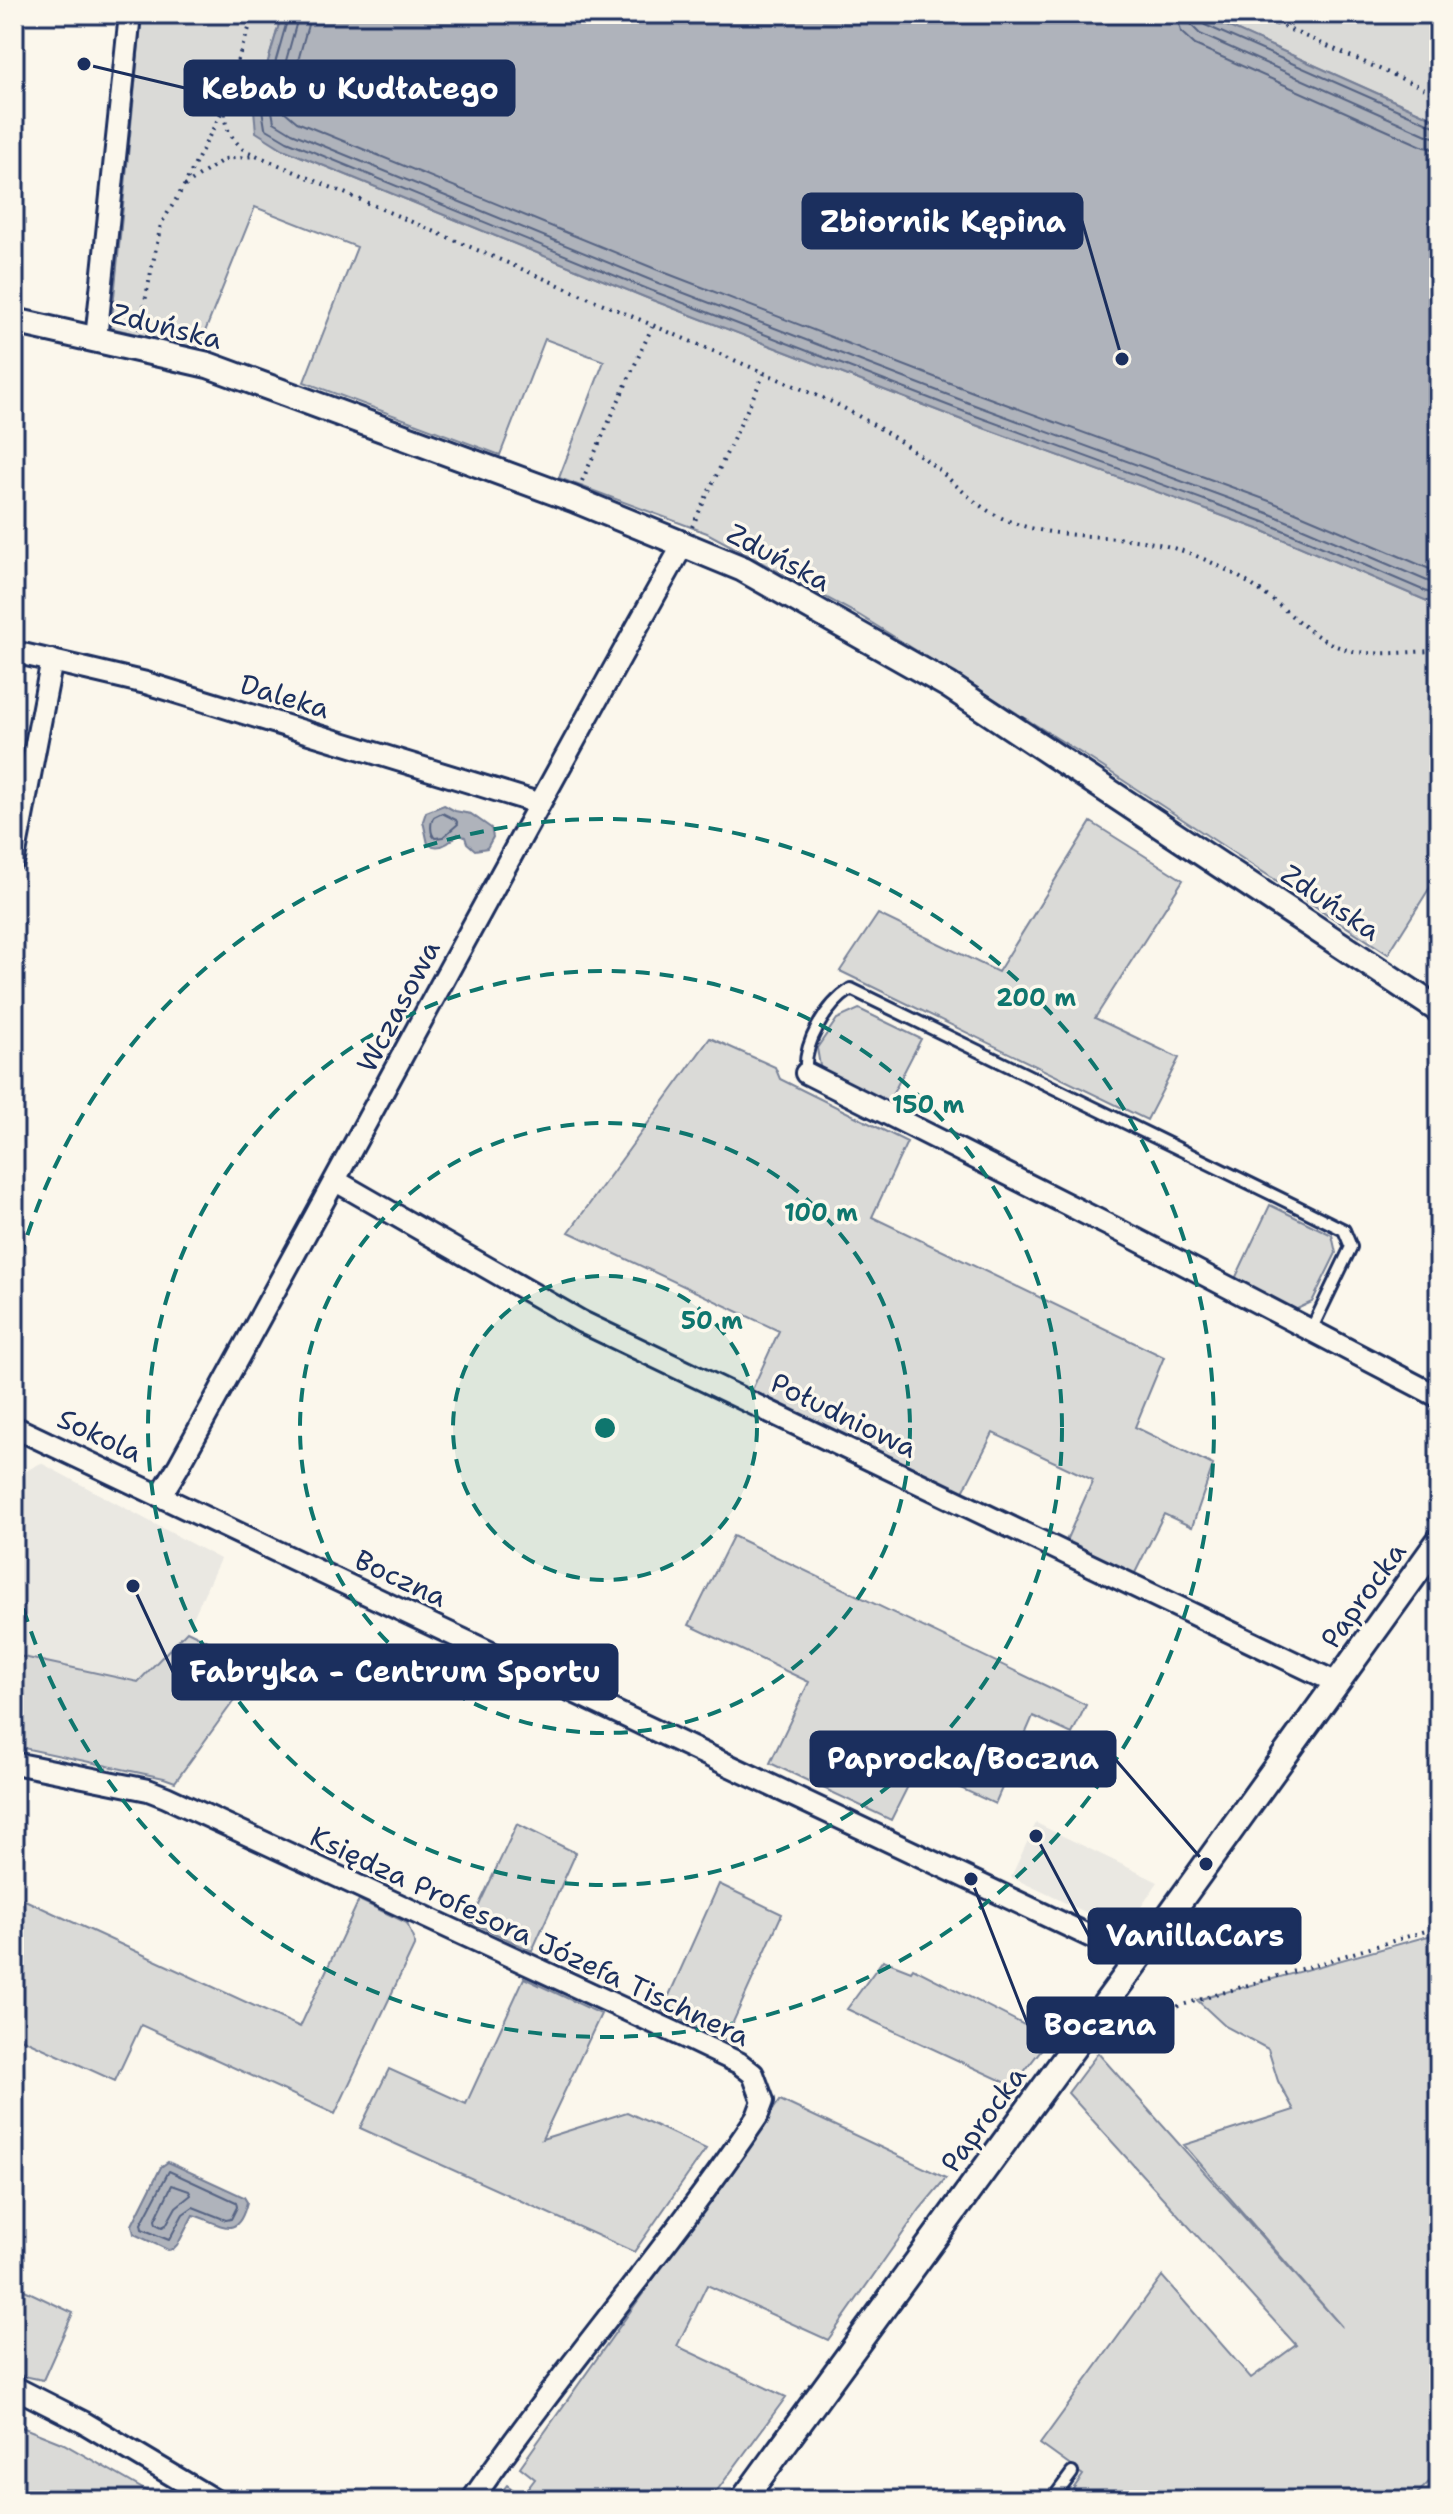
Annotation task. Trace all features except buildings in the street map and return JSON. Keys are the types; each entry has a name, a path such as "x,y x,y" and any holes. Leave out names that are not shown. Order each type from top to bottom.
{"street":[{"path":"96,339 130,14"},
{"name":"Zduńska","path":"14,321 208,365 573,499 689,532 743,569 959,692 1439,1010"},
{"name":"Wczasowa","path":"161,1495 336,1181 538,803 689,532"},
{"name":"Daleka","path":"14,652 146,683 538,803"},
{"path":"14,859 52,660"},
{"path":"806,1073 1439,1397"},
{"name":"Południowa","path":"336,1181 570,1316 1337,1683"},
{"name":"Sokola","path":"14,1427 161,1495"},
{"name":"Boczna","path":"161,1495 1138,1959"},
{"name":"Paprocka","path":"743,2500 1439,1541"},
{"name":"Księdza Profesora Józefa Tischnera","path":"14,1763 148,1790 166,1797 674,2032 739,2063 753,2074 763,2101 757,2117 510,2444 472,2500"},
{"path":"14,2387 83,2422 214,2500"}],"lane":[{"path":"806,1073 805,1064 815,1031 838,997 851,989 1344,1230 1351,1247 1311,1330"},
{"path":"1052,2500 1072,2473"}],"path":[{"path":"135,348 161,224 224,107 254,14"},
{"path":"1254,14 1439,95"},
{"path":"224,107 231,137 244,150 863,418 897,439 989,512 1018,526 1056,534 1140,540 1212,562 1271,598 1313,634 1349,650 1439,651"},
{"path":"183,188 224,159 259,156"},
{"path":"573,499 652,327"},
{"path":"689,532 764,374"},
{"path":"1107,2002 1145,2011 1169,2009 1439,1927"},
{"path":"1073,2493 1083,2500"}],"shaded area":[{"path":"142,14 282,14 254,109 283,149 647,298 962,420 1261,530 1439,606 1439,873 1388,954 1092,760 859,615 707,533 559,478 604,361 545,339 500,455 304,382 357,247 255,207 197,348 111,328"},
{"path":"1200,14 1439,14 1439,121"},
{"path":"1091,822 1183,880 1095,1018 1179,1058 1147,1120 840,971 878,914 998,972"},
{"path":"859,1009 921,1039 887,1105 821,1072 817,1048 837,1019"},
{"path":"710,1038 775,1067 780,1079 907,1142 872,1217 1164,1357 1135,1427 1213,1465 1192,1527 1164,1514 1134,1575 1065,1543 1093,1480 993,1433 963,1492 750,1394 779,1331 569,1232"},
{"path":"1270,1205 1332,1235 1336,1253 1312,1302 1295,1310 1234,1281"},
{"path":"41,1463 220,1559 187,1631 138,1682 14,1655 14,1528 20,1474"},
{"path":"733,1536 1086,1705 1072,1734 1033,1716 995,1804 917,1768 891,1820 770,1763 809,1682 689,1625"},
{"path":"187,1631 259,1666 175,1782 14,1746 14,1655 138,1682"},
{"path":"1036,1823 1158,1882 1128,1926 1119,1928 1011,1877"},
{"path":"517,1824 576,1853 532,1951 471,1922"},
{"path":"719,1884 782,1914 725,2040 662,2011"},
{"path":"14,1895 300,2027 359,1900 407,1923 415,1944 335,2114 141,2025 115,2081 14,2035"},
{"path":"1439,1933 1439,2472 1411,2500 1088,2500 1073,2489 1083,2475 1040,2444 1162,2276 1251,2378 1296,2345 1068,2093 1098,2053 1342,2327 1184,2145 1294,2110 1278,2081 1268,2049 1225,2026 1197,2000"},
{"path":"883,1960 911,1971 913,1968 1050,2038 1013,2086 847,2009"},
{"path":"524,1978 601,2014 542,2139 627,2112 706,2149 634,2252 360,2128 389,2069 466,2104"},
{"path":"780,2100 946,2178 920,2209 828,2340 707,2285 677,2346 786,2397 710,2500 495,2500 507,2485 522,2496 535,2479 520,2467"},
{"path":"14,2285 73,2313 43,2380 14,2374"},
{"path":"14,2424 64,2444 162,2500 14,2500"}],"water":[{"path":"282,14 1200,14 1439,121 1439,606 1261,530 962,420 647,298 283,149 256,132 254,109"},
{"path":"444,805 471,814 491,828 493,837 487,848 475,850 465,837 458,834 441,846 428,844 423,821 426,812"},
{"path":"168,2162 244,2197 247,2202 238,2223 226,2227 193,2215 177,2246 168,2250 134,2234 132,2225 161,2167"}],"place":[{"name":"Kebab u Kudłatego","path":"84,64"},
{"name":"Zbiornik Kępina","path":"1122,359"},
{"name":"Fabryka - Centrum Sportu","path":"133,1586"},
{"name":"VanillaCars","path":"1036,1836"},
{"name":"Paprocka/Boczna","path":"1206,1864"},
{"name":"Boczna","path":"971,1879"}]}
